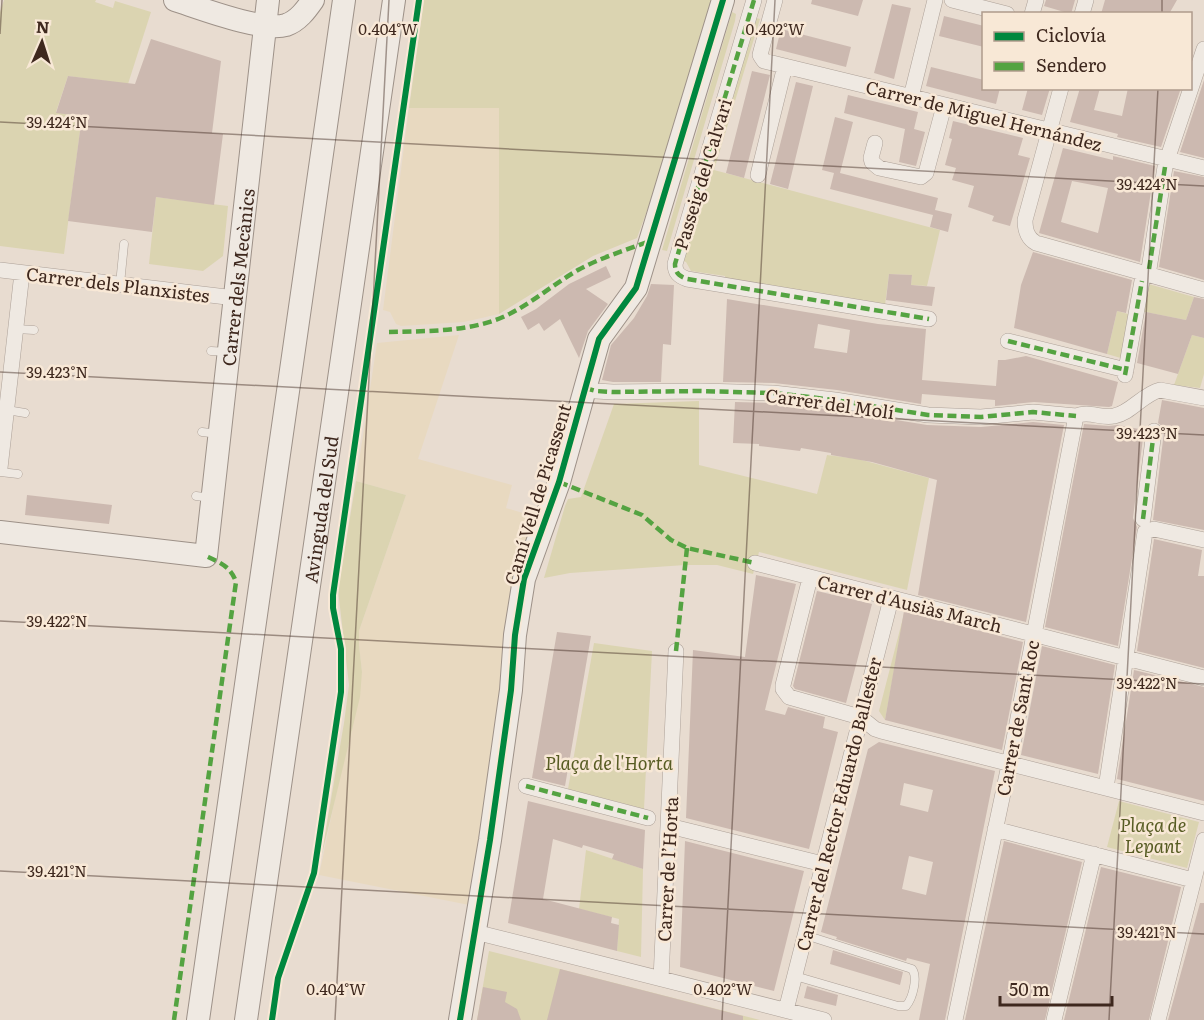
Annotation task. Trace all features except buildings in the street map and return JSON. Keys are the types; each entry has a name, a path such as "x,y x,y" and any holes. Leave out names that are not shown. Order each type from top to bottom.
{"main road":[{"path":"177,0 225,16 278,27 288,25 298,19 310,5"},
{"path":"198,1020 344,0"},
{"name":"Avinguda del Sud","path":"246,1020 394,0"},
{"name":"Camí Vell de Picassent","path":"460,1020 493,818 511,690 514,635 524,579 559,482 598,339 636,288 723,0"},
{"path":"268,1 279,13 291,15 310,5"},
{"name":"Carrer dels Mecànics","path":"0,532 206,556 204,497 220,352 235,298 268,1"}],"street":[{"name":"Passeig del Calvari","path":"754,0 675,270 679,276 687,279 929,319"},
{"name":"Carrer de Miguel Hernández","path":"775,0 760,55 764,61 1166,163 1204,168"},
{"path":"911,97 935,0"},
{"path":"952,0 999,12"},
{"path":"1192,86 1204,50"},
{"path":"758,175 785,66"},
{"path":"1060,90 1025,220 1027,234 1036,243 1204,290"},
{"path":"1008,341 1125,372 1166,163 1191,90"},
{"path":"874,143 871,158 875,165 917,178 926,173 944,106"},
{"name":"Carrer dels Planxistes","path":"0,270 235,298"},
{"path":"0,470 22,273"},
{"name":"Carrer del Molí","path":"585,387 596,391 613,392 773,393 835,400 928,416 981,417 1033,412 1076,416 1081,413 1115,416 1155,391 1172,391 1204,398"},
{"name":"Carrer de Sant Roc","path":"955,1020 1009,765 1076,416"},
{"path":"1106,788 1144,526 1154,431"},
{"path":"1144,526 1204,540"},
{"name":"Carrer d'Ausiàs March","path":"755,563 1204,678"},
{"path":"810,578 783,689 793,698 860,717 878,730 1204,813"},
{"name":"Carrer del Rector Eduardo Ballester","path":"786,1010 891,598"},
{"name":"Carrer de l’Horta","path":"661,979 676,651"},
{"path":"526,786 648,818"},
{"path":"669,826 823,864"},
{"path":"995,830 1193,880"},
{"path":"1158,1020 1204,840"},
{"path":"1054,1020 1094,854"},
{"path":"475,932 819,1019"}],"lane":[{"path":"120,284 124,244"},
{"path":"16,328 34,330"},
{"path":"7,410 25,412"},
{"path":"0,470 18,474"},
{"path":"795,976 898,1006 906,1006 910,1001 915,975 912,969 805,935"}],"shaded area":[{"path":"499,107 499,314 464,322 401,326 396,324 390,312 383,310 409,108"},
{"path":"459,335 418,459 512,485 506,508 536,517 499,704 469,905 319,875 362,672 359,631 406,495 356,481 377,343"}],"green space":[{"path":"4,0 96,0 95,2 113,8 115,1 151,12 128,84 68,76 56,112 82,116 64,254 0,246 0,12"},
{"path":"424,0 714,0 669,150 637,238 593,256 499,314 499,108 409,108"},
{"path":"732,12 736,14 735,21 667,251 662,250"},
{"path":"753,17 760,19 714,170 940,230 927,286 911,285 912,275 889,274 885,305 725,281 725,276 691,271 683,261"},
{"path":"156,197 228,206 223,256 203,271 149,264"},
{"path":"1145,283 1194,297 1186,320 1140,311"},
{"path":"1117,311 1132,315 1124,359 1107,354"},
{"path":"1192,335 1204,338 1204,374 1200,388 1174,385"},
{"path":"699,401 699,465 817,494 827,455 858,459 929,478 907,590 759,552 753,574 717,565 685,565 570,573 544,578 565,506 568,499 581,497 614,404"},
{"path":"356,481 406,495 359,631 362,672 360,697 321,858 349,685 338,590"},
{"path":"905,610 885,720 879,711"},
{"name":"Plaça de l'Horta","path":"594,643 652,651 644,809 568,789"},
{"name":"Plaça de Lepant","path":"1119,801 1199,822 1187,868 1107,847"},
{"path":"586,850 643,869 641,957 617,951 619,919 579,909"},
{"path":"489,951 760,1020 477,1020"}],"marked path":[{"path":"754,0 675,264 677,272 687,279 929,319"},
{"path":"1149,269 1165,167"},
{"path":"389,332 447,330 490,322 522,307 586,266 650,241"},
{"path":"1125,375 1142,281"},
{"path":"1008,341 1126,370"},
{"path":"585,388 613,392 773,393 928,415 981,417 1033,412 1076,416"},
{"path":"1143,519 1154,431"},
{"path":"559,482 642,515 671,540 687,548 755,563"},
{"path":"676,651 687,548"},
{"path":"174,1020 236,582 228,569 206,556"},
{"path":"526,786 648,818"}],"cycle path":[{"path":"272,1020 278,978 314,873 341,692 341,649 333,608 333,595 419,0"},
{"path":"460,1020 490,840 524,579 559,482 599,339 636,288 723,0"}]}
